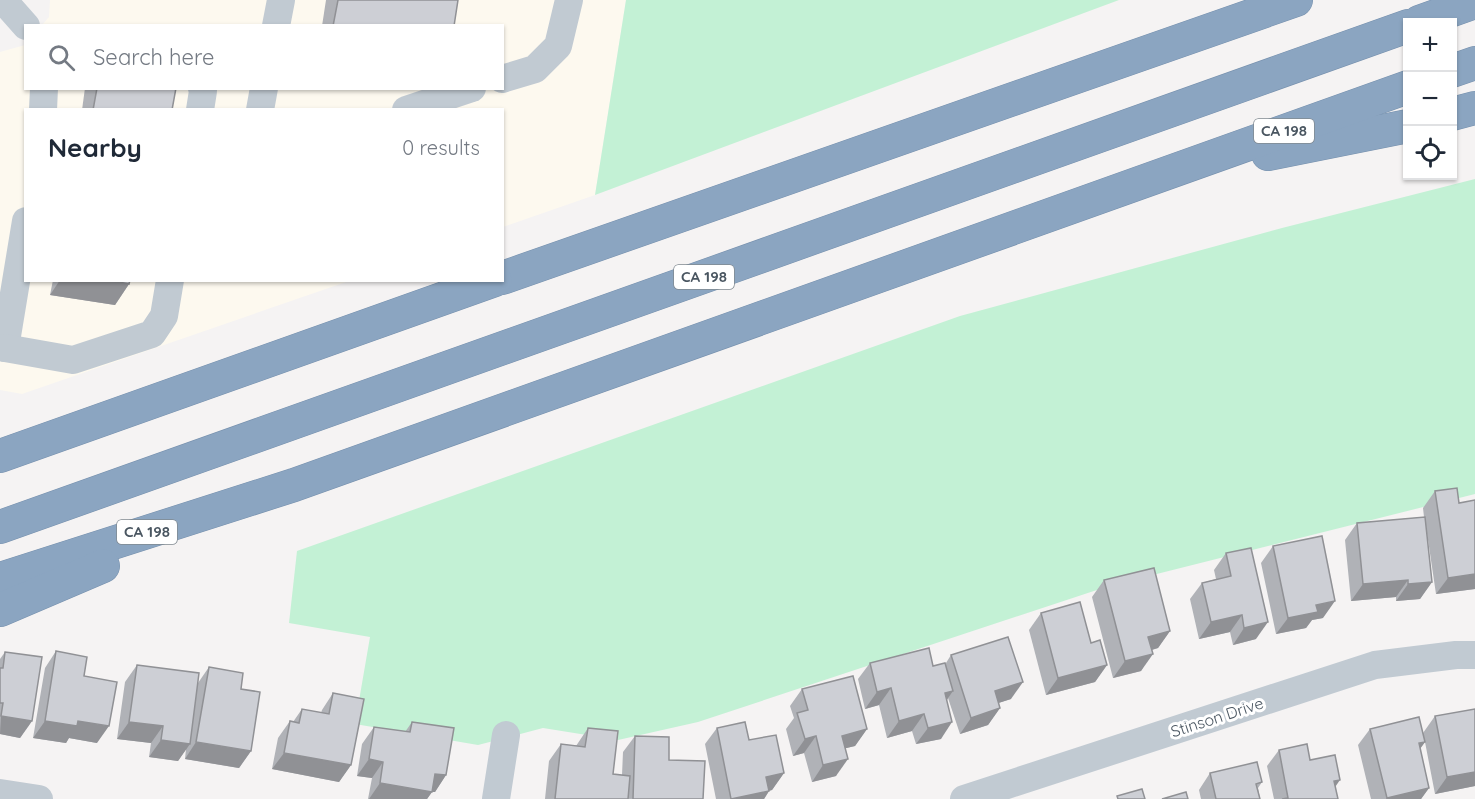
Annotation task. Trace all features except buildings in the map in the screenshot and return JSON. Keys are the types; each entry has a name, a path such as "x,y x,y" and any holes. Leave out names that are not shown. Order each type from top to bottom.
{"highway":[{"path":"504,277 1296,0"},
{"path":"1430,18 1475,2"},
{"name":"CA 198","path":"0,527 1403,27"},
{"path":"1457,69 1475,63"},
{"name":"CA 198","path":"0,579 294,485 1403,88"},
{"path":"1457,113 1475,108"},
{"path":"1160,175 1403,127"},
{"path":"0,456 489,282"},
{"path":"0,610 294,485"}],"street":[{"path":"276,24 281,0"},
{"path":"504,78 535,69 558,46 569,0"},
{"path":"1,1 24,24"},
{"path":"43,108 44,90"},
{"path":"200,108 203,90"},
{"path":"260,108 264,90"},
{"path":"412,108 466,90"},
{"path":"24,231 3,347 73,360 152,334 164,316 170,282"},
{"name":"Stinson Drive","path":"963,799 1375,666 1456,655 1475,655"},
{"path":"496,799 506,735"},
{"path":"0,793 39,799"}],"shaded area":[{"path":"50,0 626,0 595,195 504,227 504,108 24,108 24,282 346,282 22,394 0,390 0,52 24,45 24,90 504,90 504,24 43,24 49,17"}],"green space":[{"path":"626,0 1119,0 595,195"},
{"path":"1475,179 1475,494 1109,586 698,722 618,740 543,728 478,745 355,724 370,637 289,623 297,551 960,316 1282,228"}]}
